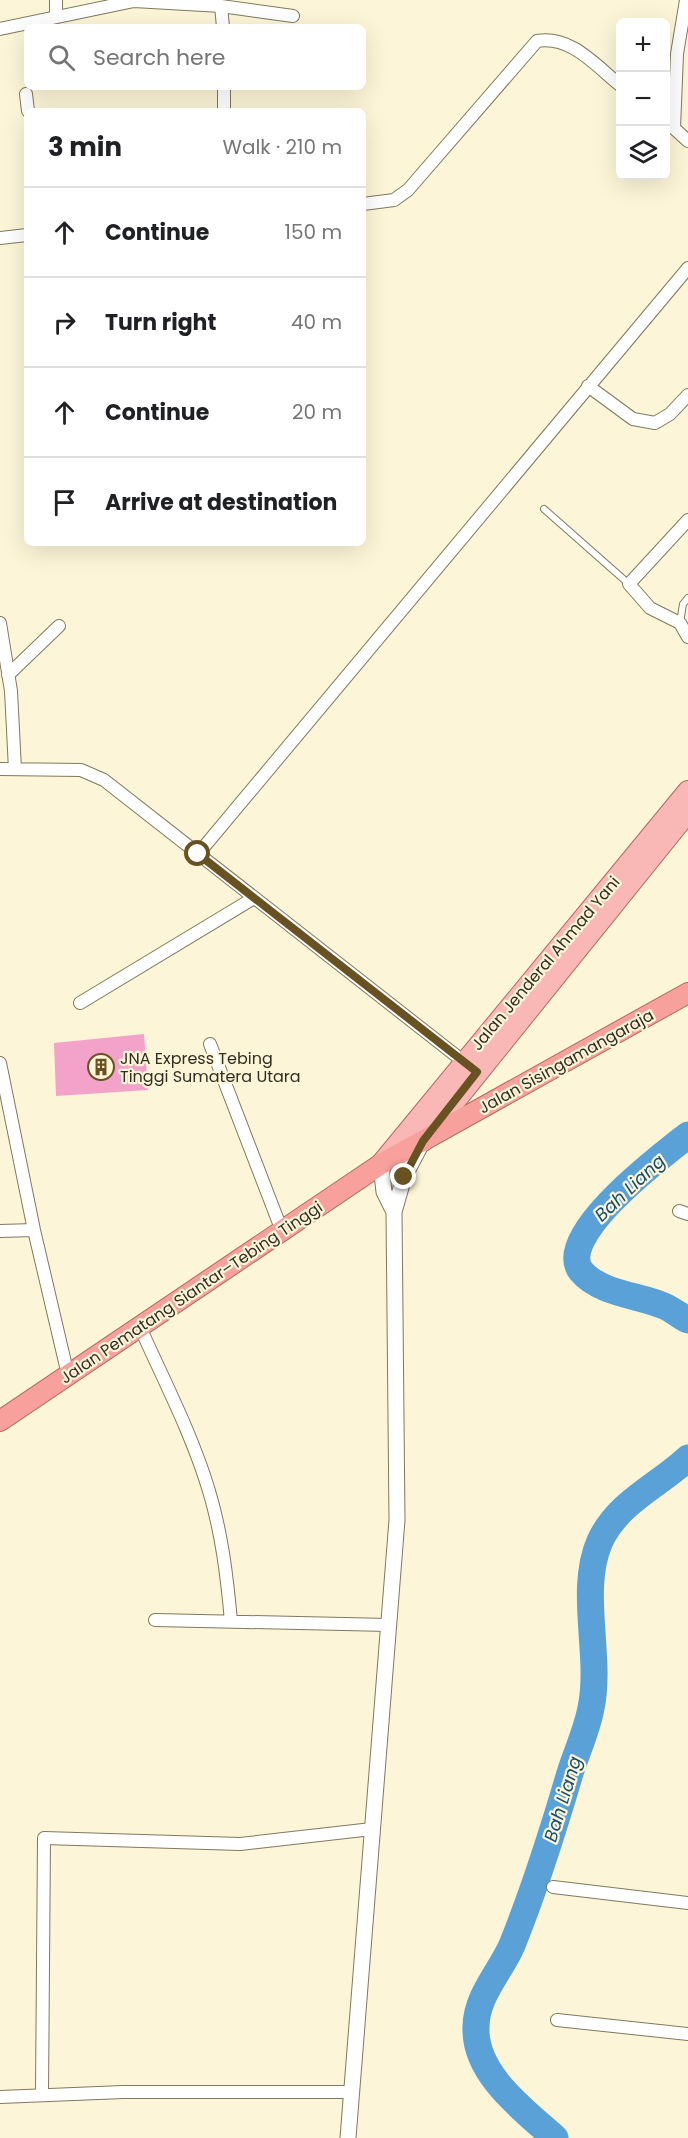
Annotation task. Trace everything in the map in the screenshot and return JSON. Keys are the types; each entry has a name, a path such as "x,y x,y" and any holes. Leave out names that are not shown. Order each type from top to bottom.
{"highway":[{"name":"Jalan Sisingamangaraja","path":"381,1164 688,993"},
{"name":"Jalan Pematang Siantar–Tebing Tinggi","path":"0,1421 381,1164"}],"main road":[{"name":"Jalan Jenderal Ahmad Yani","path":"423,1141 470,1067 688,791"},
{"name":"Jalan Jenderal Ahmad Yani","path":"381,1164 470,1067 688,812"}],"street":[{"path":"56,0 56,17"},
{"path":"0,29 134,0 221,6 293,16"},
{"path":"686,0 677,54 670,124 688,141"},
{"path":"221,6 223,24"},
{"path":"366,204 394,200 408,190 537,40 549,39 570,44 616,81"},
{"path":"224,90 224,108"},
{"path":"26,94 28,108"},
{"path":"0,238 24,235"},
{"path":"198,854 688,268"},
{"path":"588,386 633,419 655,423 670,414 688,395"},
{"path":"688,520 629,584 650,608 680,623 688,637"},
{"path":"0,623 8,675 15,769"},
{"path":"8,675 59,626"},
{"path":"0,769 81,770 94,774 470,1067"},
{"path":"80,1003 254,898"},
{"path":"210,1044 282,1231"},
{"path":"0,1063 34,1230 68,1375"},
{"path":"348,2138 397,1520 394,1212 404,1177 423,1141"},
{"path":"381,1164 380,1176 384,1192 394,1212"},
{"path":"0,1231 34,1230"},
{"path":"140,1327 193,1444 209,1491 223,1548 231,1621"},
{"path":"155,1620 389,1625"},
{"path":"42,2094 45,1838 240,1844 372,1829"},
{"path":"553,1887 688,1903"},
{"path":"557,2020 688,2034"},
{"path":"0,2097 42,2094 352,2092"}],"lane":[{"path":"544,509 629,584"},
{"path":"680,623 682,604 688,598"}],"building":[{"name":"JNA Express Tebing Tinggi Sumatera Utara","path":"144,1034 148,1090 56,1096 54,1043"}],"waterway":[{"name":"Bah Liang","path":"688,1135 615,1197 583,1238 577,1256 581,1271 598,1285 654,1302 688,1320"},
{"name":"Bah Liang","path":"555,2138 516,2103 492,2075 483,2060 478,2044 477,2016 484,1994 507,1955 520,1924 589,1716 594,1688 591,1580 600,1541 608,1527 628,1505 688,1458"}],"place":[{"name":"JNA Express Tebing Tinggi Sumatera Utara","path":"101,1067"}],"route":[{"path":"198,854 477,1072 423,1141 404,1177"}]}
